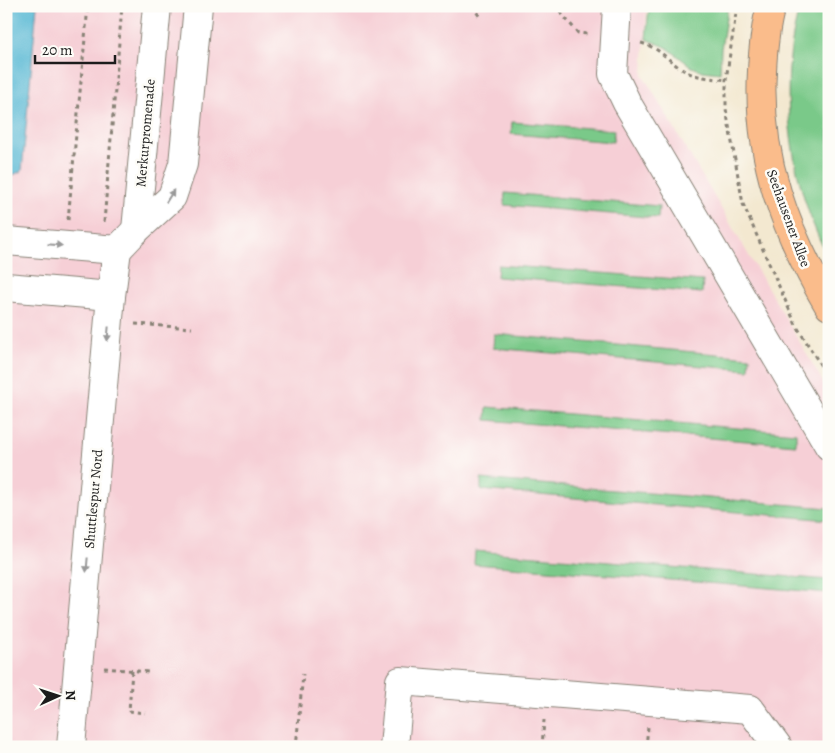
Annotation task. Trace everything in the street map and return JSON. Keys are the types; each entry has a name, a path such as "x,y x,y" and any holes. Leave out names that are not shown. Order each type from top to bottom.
{"main road":[{"name":"Seehausener Allee","path":"770,6 762,52 761,92 764,137 774,184 792,231 808,270 829,306"}],"lane":[{"name":"Merkurpromenade","path":"136,230 157,6"},
{"path":"6,241 109,250 136,230 172,197 182,164 198,6"},
{"path":"617,6 612,74 829,446"},
{"name":"Shuttlespur Nord","path":"71,747 110,309 109,250"},
{"path":"6,287 110,309"},
{"path":"394,747 400,681 750,710 778,747"}],"path":[{"path":"65,246 88,6"},
{"path":"109,250 122,6"},
{"path":"472,6 480,17"},
{"path":"110,309 192,328"},
{"path":"95,668 149,672"},
{"path":"132,671 129,711 146,712"},
{"path":"296,747 303,674"}],"shaded area":[{"path":"6,6 647,6 643,75 829,392 829,747 6,747"}],"green space":[{"path":"649,6 728,6 721,49 720,73 703,71 692,67 666,47 646,39"},
{"path":"800,6 829,6 829,259 805,200 796,168 791,135 788,102 789,69 793,37"},
{"path":"512,122 614,130 613,142 511,134"},
{"path":"505,193 659,206 658,218 504,205"},
{"path":"498,265 703,281 702,293 497,277"},
{"path":"494,334 750,357 749,370 493,348"},
{"path":"487,407 796,433 796,445 486,420"},
{"path":"481,479 829,508 829,520 481,490"},
{"path":"475,551 829,580 829,593 474,564"}],"water":[{"path":"6,6 37,6 22,171 6,178"}]}
